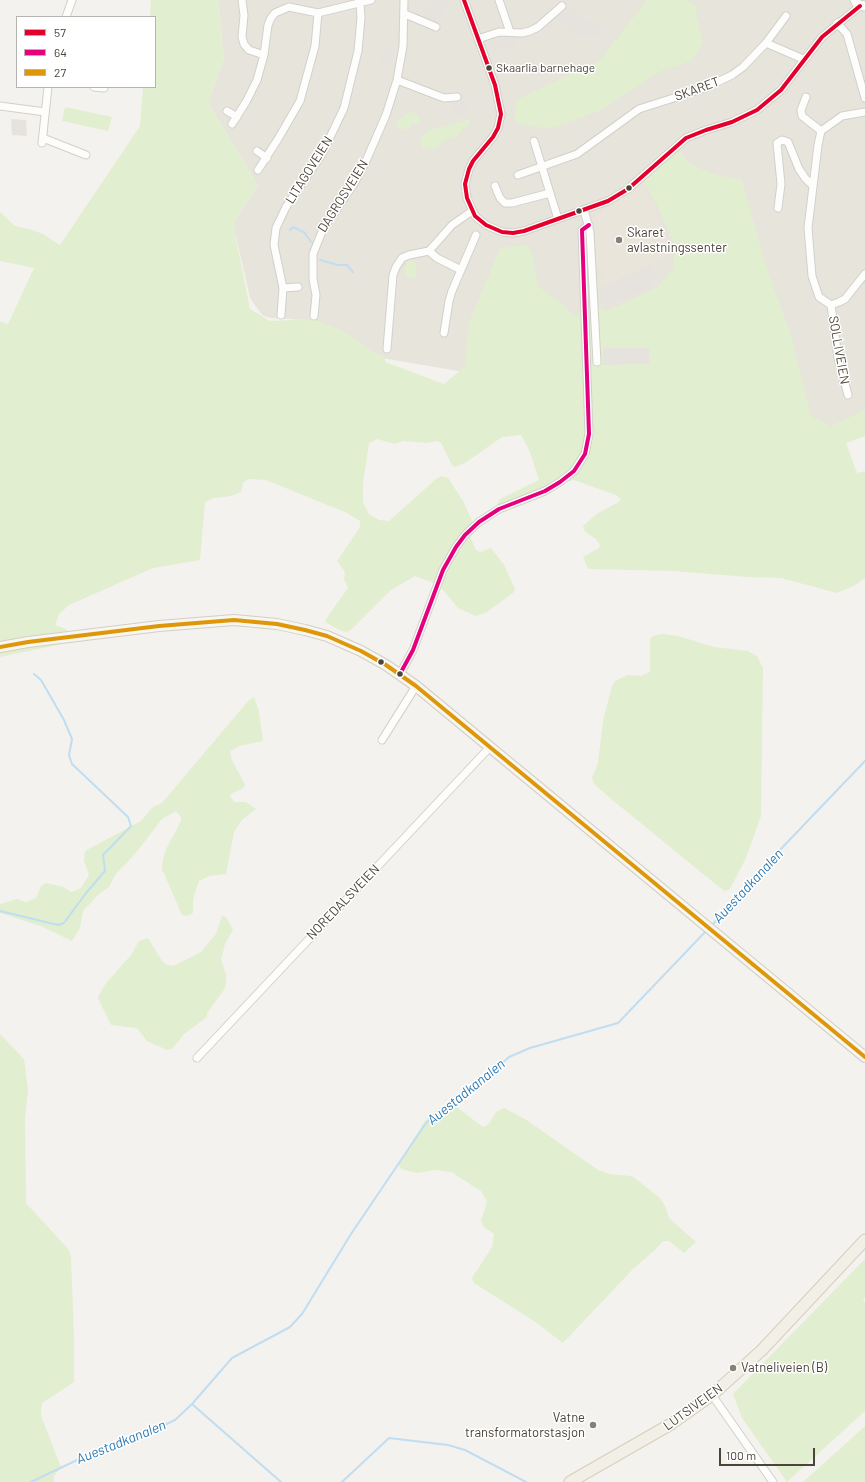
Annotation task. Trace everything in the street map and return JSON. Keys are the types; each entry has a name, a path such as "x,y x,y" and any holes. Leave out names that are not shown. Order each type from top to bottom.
{"main road":[{"path":"0,647 42,640 197,622 248,621 285,625 327,636 361,651 400,674 416,686 865,1057"},
{"name":"LUTSIVEIEN","path":"570,1482 671,1424 712,1395 762,1350 865,1240"}],"street":[{"path":"66,16 72,0"},
{"path":"242,0 244,15 242,37 244,44 249,50 264,55"},
{"path":"232,124 257,80 264,55 268,26 275,13 289,7 318,13 371,0"},
{"name":"DAGROSVEIEN","path":"314,316 316,295 312,266 313,254 318,236 353,184 372,148 386,115 397,80 405,14 404,0"},
{"path":"464,0 496,85 501,114 498,128 473,161 466,177 466,198 472,211 486,225 502,232 513,233 558,220 608,201 628,189 686,138 732,122 757,110 781,90 803,59 822,37 848,15 859,3"},
{"path":"499,0 510,32"},
{"name":"LITAGOVEIEN","path":"281,314 283,288 274,250 276,228 286,207 322,154 344,108 358,51 361,18 360,3"},
{"path":"478,39 499,32 522,33 530,31 538,27 562,4"},
{"path":"258,170 300,101 315,46 318,13"},
{"path":"405,14 436,26"},
{"name":"SKARET","path":"518,175 577,154 639,109 718,84 744,67 766,43 786,16"},
{"path":"837,23 847,34 865,98"},
{"path":"766,43 803,59"},
{"path":"397,80 444,98 457,98"},
{"path":"48,88 42,141 86,155"},
{"path":"806,97 801,110 802,116 821,131 842,116 865,112"},
{"path":"0,106 45,112"},
{"path":"227,111 237,117"},
{"name":"SOLLIVEIEN","path":"821,131 808,228 810,261 815,289 819,297 831,305 838,358 848,395"},
{"path":"778,208 782,184 777,143 782,140 788,142 799,169 813,186"},
{"path":"534,141 543,166 558,220"},
{"path":"257,151 266,158"},
{"path":"495,186 500,198 504,202 512,203 550,193"},
{"path":"584,210 589,225 597,362"},
{"path":"387,349 393,276 396,267 402,258 409,255 430,251 452,225 472,211"},
{"path":"400,674 413,650 443,570 451,555 465,535 479,522 499,509 545,491 560,482 579,465 585,454 589,434 582,230 589,225"},
{"path":"444,333 448,301 476,235"},
{"path":"430,251 437,258 461,270"},
{"name":"SOLLIVEIEN","path":"831,305 845,299 865,274"},
{"path":"283,288 298,287"},
{"path":"382,740 416,686"},
{"name":"NOREDALSVEIEN","path":"197,1058 490,748"},
{"path":"712,1395 773,1482"}],"shaded area":[{"path":"218,0 865,0 865,426 831,434 358,354 308,320 270,318 262,315 250,298 233,223 258,185 208,103 224,58"},
{"path":"433,0 446,0 449,2 439,25 424,17"},
{"path":"571,8 591,24 592,22 603,29 604,33 583,36 582,33 580,36 557,18"},
{"path":"505,36 516,38 513,48 507,47 493,52 489,41"},
{"path":"384,49 394,51 392,66 381,64"},
{"path":"466,100 467,113 452,116 450,104"},
{"path":"11,119 26,120 27,136 12,135"},
{"path":"642,185 655,206 657,218 667,234 667,244 670,253 664,258 602,287 602,274 597,268 593,219 603,210 621,201"},
{"path":"650,265 655,279 651,287 616,303 604,303 601,301 602,287"},
{"path":"603,348 649,348 649,364 603,365"}],"green space":[{"path":"151,0 218,0 224,58 208,103 258,185 233,223 250,309 270,321 308,319 319,321 349,334 371,351 385,357 385,362 444,384 465,366 469,322 500,248 528,245 533,258 538,286 559,301 575,317 589,304 607,311 658,287 673,268 675,246 659,209 644,181 676,147 690,164 716,175 742,180 765,263 791,335 811,416 831,426 865,410 865,436 846,443 857,473 865,471 865,578 854,586 837,593 781,578 747,577 674,571 589,569 583,557 599,548 600,545 596,539 585,532 583,526 598,513 619,502 621,499 616,495 574,480 569,481 531,500 499,509 497,504 500,499 539,480 530,452 521,435 502,437 465,463 455,467 452,465 441,443 438,441 427,443 403,441 395,444 377,439 369,443 363,483 363,502 369,514 379,520 389,521 436,479 441,476 448,478 463,501 475,527 476,530 470,537 476,550 480,552 491,548 504,565 515,589 514,592 487,612 476,616 458,608 439,585 415,576 391,590 352,629 347,632 341,631 325,622 348,588 344,579 345,572 337,561 360,527 360,521 347,513 276,484 265,480 248,479 243,483 241,492 231,496 214,498 205,502 200,560 153,568 69,605 59,614 55,625 66,629 72,642 0,657 0,321 8,324 34,268 0,261 0,212 15,226 43,234 60,245 140,126 143,88 156,88 156,16 150,16"},
{"path":"647,0 688,0 697,7 696,17 703,42 691,61 661,71 599,111 549,129 515,123 516,100 599,61"},
{"path":"65,107 112,117 108,131 62,121"},
{"path":"409,112 415,113 421,121 420,125 412,124 409,128 401,130 398,128 396,122 399,118 403,119"},
{"path":"469,119 470,125 463,129 458,136 443,141 437,148 425,149 421,147 420,138 429,130"},
{"path":"410,258 417,266 416,278 406,277 404,269"},
{"path":"663,634 678,636 714,647 748,651 757,656 763,668 761,816 746,858 729,890 724,891 610,798 594,784 592,778 598,763 603,721 612,686 615,681 628,675 641,676 650,672 650,638"},
{"path":"254,697 259,712 263,741 239,746 230,751 232,760 245,785 243,788 230,796 234,802 246,802 256,809 242,820 234,832 226,874 209,876 199,881 193,899 193,913 187,916 182,915 162,869 166,849 181,821 181,817 176,811 162,819 135,854 115,875 109,887 100,893 83,911 80,928 72,941 43,927 0,913 0,904 17,899 26,902 36,898 41,886 46,883 63,887 72,892 81,888 89,875 84,861 85,851 141,821 153,807 162,803 249,700"},
{"path":"222,916 226,917 233,930 225,944 221,960 226,974 226,984 224,990 207,1013 207,1017 184,1034 173,1048 167,1050 147,1041 137,1028 111,1025 98,998 99,995 106,983 131,955 139,941 148,938 162,961 167,965 173,966 201,952 216,934"},
{"path":"0,1034 24,1059 28,1090 25,1118 26,1203 69,1250 71,1256 74,1382 42,1403 41,1411 41,1416 61,1467 54,1476 54,1482 0,1482"},
{"path":"450,1102 483,1127 489,1124 496,1112 504,1108 525,1119 598,1170 609,1174 632,1176 660,1198 665,1206 669,1218 696,1242 684,1253 669,1241 663,1241 633,1269 563,1343 534,1321 474,1283 472,1278 492,1247 494,1234 484,1227 481,1221 487,1202 481,1191 451,1172 435,1170 417,1173 401,1169 398,1164 425,1121 437,1110"},
{"path":"865,1259 865,1297 863,1300 865,1303 865,1411 787,1482 742,1418 733,1394"},
{"path":"865,1426 865,1482 803,1482 852,1438"}],"waterway":[{"path":"290,230 293,227 299,230"},
{"path":"301,231 304,232 311,242"},
{"path":"320,260 338,265 347,265 353,272"},
{"path":"0,911 58,925 64,923 86,893 105,871 103,855 131,826 128,817 72,764 69,755 72,739 64,720 41,680 34,674"},
{"name":"Auestadkanalen","path":"712,925 777,853 865,761"},
{"name":"Auestadkanalen","path":"31,1482 113,1443 142,1436 175,1420 192,1404 232,1358 290,1327 302,1314 351,1234 426,1123 463,1091 490,1074 509,1057 530,1048 618,1023 707,930"},
{"path":"192,1404 281,1482"},
{"path":"342,1482 389,1438 448,1445 465,1450 526,1482"}],"transit line":[{"name":"57","path":"464,0 495,85 501,114 498,128 493,137 473,161 469,169 465,184 467,198 475,216 486,225 502,232 513,233 524,231 608,201 628,189 686,138 732,122 757,110 781,90 822,37 860,6"},
{"name":"64","path":"400,674 413,650 443,570 456,547 465,535 479,522 499,509 545,491 560,482 574,471 585,454 589,434 582,230 589,225"},
{"name":"27","path":"0,647 28,642 159,626 234,620 277,624 305,630 327,636 361,651 386,665 416,686 865,1057"}],"place":[{"name":"Skaarlia barnehage","path":"489,68"},
{"name":"Skaret avlastningssenter","path":"619,240"},
{"name":"Vatneliveien (B)","path":"733,1368"},
{"name":"Vatne transformatorstasjon","path":"593,1425"}]}
